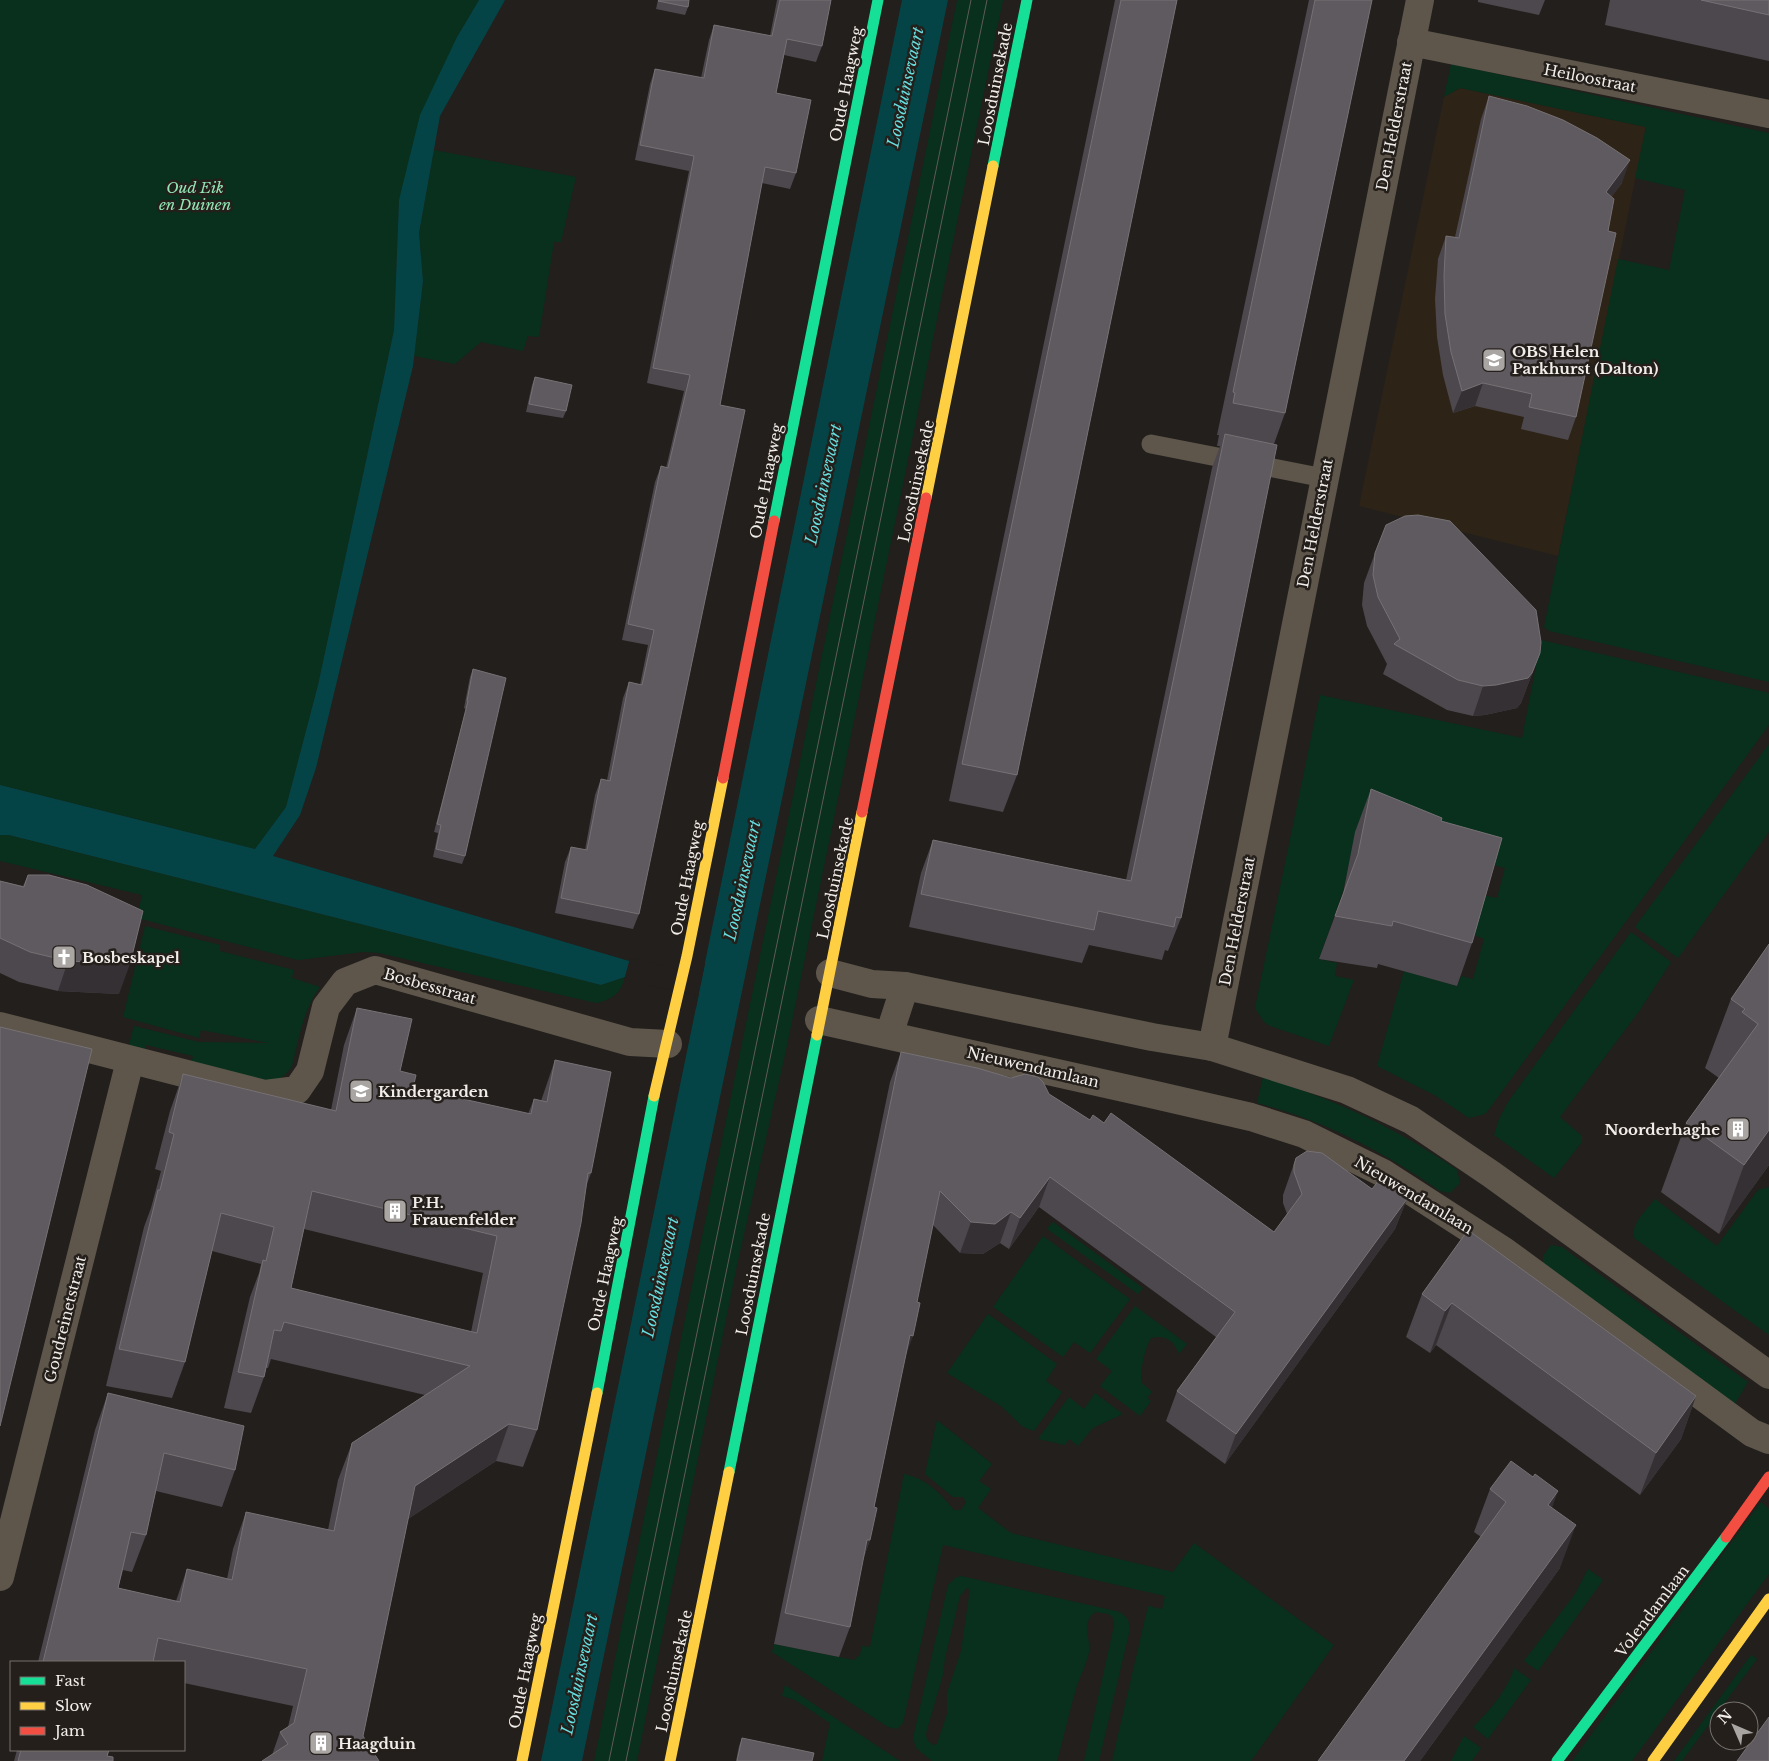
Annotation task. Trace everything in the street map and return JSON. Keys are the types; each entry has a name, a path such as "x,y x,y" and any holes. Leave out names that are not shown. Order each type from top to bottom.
{"main road":[{"name":"Oude Haagweg","path":"522,1761 635,1203 655,1091 668,1044 687,956 878,0"},
{"name":"Loosduinsekade","path":"670,1761 1027,0"},
{"name":"Volendamlaan","path":"1557,1761 1687,1591 1769,1477"},
{"path":"1653,1761 1769,1599"}],"street":[{"name":"Den Helderstraat","path":"1212,1047 1420,0"},
{"name":"Heiloostraat","path":"1411,42 1769,114"},
{"name":"Bosbesstraat","path":"0,1026 130,1061 265,1094 297,1090 310,1072 326,1006 345,982 375,970 630,1042 668,1044"},
{"path":"830,973 872,984 905,986 1152,1038 1212,1047 1347,1090 1411,1120 1499,1180 1769,1375"},
{"path":"889,1035 905,986"},
{"name":"Nieuwendamlaan","path":"819,1020 1251,1117 1304,1134 1383,1173 1489,1241 1752,1433 1769,1440"},
{"name":"Goudreinetstraat","path":"0,1577 130,1061"}],"lane":[{"path":"1151,444 1324,478"}],"shaded area":[{"name":"OBS Helen Parkhurst (Dalton)","path":"1460,88 1646,127 1558,556 1359,506 1444,97"}],"green space":[{"name":"Oud Eik en Duinen","path":"0,0 479,0 457,37 445,65 399,200 394,330 318,685 286,807 255,849 0,785"},
{"path":"957,0 1003,0 785,1055 737,1265 637,1761 594,1761"},
{"path":"1451,64 1769,133 1769,682 1549,631 1544,627 1618,259 1669,270 1685,190 1635,178 1646,127 1460,88 1444,97"},
{"path":"434,150 576,177 561,242 554,242 539,337 528,336 523,351 481,342 455,364 414,356 423,281 419,233"},
{"path":"1541,640 1769,693 1769,725 1490,1108 1485,1114 1469,1118 1436,1096 1377,1066 1404,971 1457,986 1461,976 1473,979 1484,939 1472,934 1483,895 1497,898 1505,868 1356,832 1343,891 1319,959 1337,963 1335,976 1354,980 1329,1046 1270,1026 1264,1022 1255,1008 1320,695 1522,738"},
{"path":"1769,744 1769,832 1678,958 1635,927"},
{"path":"0,835 9,835 601,985 625,977 615,995 607,1000 596,1003 379,953 363,952 298,960 137,918 142,895 0,861"},
{"path":"145,926 220,945 220,951 294,970 292,978 320,987 309,1005 299,1035 292,1066 288,1072 277,1080 270,1081 191,1063 193,1056 146,1045 144,1052 128,1048 134,1026 199,1042 269,1043 201,1030 199,1038 123,1017"},
{"path":"1631,932 1671,962 1640,1010 1560,1117 1582,1136 1582,1142 1554,1178 1494,1135 1499,1119 1508,1102"},
{"path":"1263,1077 1339,1105 1388,1128 1457,1170 1460,1183 1450,1193 1440,1191 1375,1150 1306,1118 1257,1103"},
{"path":"1769,1187 1769,1335 1634,1238 1634,1233 1640,1217 1655,1199 1717,1246 1758,1190"},
{"path":"1053,1222 1143,1288 1138,1294 1047,1229"},
{"path":"1043,1236 1130,1299 1090,1353 1074,1342 1063,1357 993,1307"},
{"path":"1551,1245 1562,1247 1748,1382 1734,1405 1543,1264 1543,1256"},
{"path":"1135,1306 1187,1344 1179,1354 1175,1345 1169,1340 1161,1337 1151,1338 1143,1359 1141,1382 1152,1392 1147,1398 1151,1401 1140,1416 1100,1386 1112,1371 1096,1359"},
{"path":"988,1314 1057,1364 1046,1381 1062,1392 1034,1431 1023,1427 1001,1406 947,1373"},
{"path":"1095,1393 1123,1414 1093,1428 1078,1446 1069,1439 1065,1445 1038,1439 1069,1397 1084,1409"},
{"path":"937,1420 992,1464 979,1481 991,1489 978,1508 1011,1533 1173,1572 1194,1543 1334,1645 1251,1761 1112,1761 1148,1606 1162,1609 1165,1596 943,1545 903,1723 897,1729 888,1727 772,1652 774,1644 854,1660 860,1655 862,1646 870,1647 904,1474 926,1483 944,1498 954,1510 961,1510 966,1502 963,1497 953,1497 925,1474"},
{"path":"1761,1502 1769,1509 1769,1574 1632,1761 1572,1761"},
{"path":"1588,1569 1603,1580 1538,1671 1524,1661 1575,1594"},
{"path":"961,1576 1120,1612 1128,1619 1130,1629 1099,1761 1084,1761 1114,1626 1113,1618 1109,1614 1095,1612 1088,1622 1089,1652 1076,1689 1057,1761 932,1761 916,1748 913,1738 948,1585 955,1578","holes":["967,1588 970,1589 961,1651 947,1693 947,1714 937,1744 933,1745 927,1740 926,1733 943,1675 945,1658 960,1596"]},
{"path":"1751,1655 1757,1659 1726,1701 1718,1701"},
{"path":"1514,1668 1531,1680 1488,1739 1473,1727 1503,1692"},
{"path":"785,1685 900,1761 822,1761 830,1723 795,1700 782,1696"},
{"path":"1709,1713 1709,1724 1682,1761 1674,1761"},
{"path":"1464,1736 1481,1748 1472,1761 1451,1761"}],"water":[{"name":"Loosduinsevaart","path":"479,0 505,0 440,116 419,233 423,281 413,366 316,768 300,815 273,856 629,961 702,977 902,0 948,0 582,1761 541,1761 699,993 625,977 601,985 9,835 0,835 0,785 255,849 286,807 318,685 394,330 399,200 420,115 457,37"}],"pier":[{"path":"630,958 700,974 703,963 705,964 696,1008 693,1007 696,995 624,980"}],"building":[{"path":"659,0 689,0 688,7"},
{"path":"780,0 831,0 822,46 787,39 776,93 811,100 796,173 765,167 720,405 745,410 639,914 561,898 571,847 587,850 601,779 610,781 629,682 642,685 654,630 628,624 661,466 668,468 690,375 653,368 694,156 640,145 655,69 704,78 714,25 772,36"},
{"path":"1121,0 1177,0 1017,775 962,764"},
{"path":"1315,0 1372,0 1285,413 1233,403 1235,393 1233,392"},
{"path":"1701,0 1769,0 1769,15"},
{"path":"1489,96 1527,106 1563,120 1597,138 1630,160 1606,192 1614,199 1608,231 1616,233 1576,417 1529,407 1532,394 1483,383 1462,391 1451,352 1445,314 1446,236 1459,238"},
{"path":"535,377 572,385 566,411 529,404"},
{"path":"1225,434 1277,445 1181,918 1176,917 1174,927 1098,911 1094,930 921,894 933,840 1131,881"},
{"path":"1418,515 1450,521 1536,610 1541,642 1540,653 1528,678 1483,686 1458,680 1394,644 1400,639 1378,597 1373,575 1375,553 1386,525 1405,516"},
{"path":"473,669 506,678 465,856 436,849 441,825 437,824 468,701"},
{"path":"1371,789 1442,818 1441,821 1502,838 1472,943 1393,921 1392,926 1335,916 1358,854"},
{"path":"28,875 49,875 87,885 143,911 130,964 68,961 30,952 0,938 0,881 24,887"},
{"path":"1769,944 1769,1130 1744,1165 1686,1123 1758,1024 1742,1012 1745,1009 1731,999"},
{"path":"357,1008 412,1019 400,1071 416,1075 413,1088 531,1114 534,1099 547,1102 555,1060 611,1072 591,1173 588,1173 581,1223 537,1430 509,1424 415,1486 363,1736 379,1761 262,1761 288,1744 280,1732 294,1723 307,1669 158,1638 153,1661 43,1661 108,1393 244,1426 235,1470 164,1453 146,1535 131,1532 118,1588 180,1602 187,1569 232,1580 246,1512 334,1531 352,1443 470,1366 284,1322 281,1331 274,1330 264,1377 238,1372 263,1260 266,1261 274,1227 221,1213 185,1362 119,1349 158,1190 160,1190 174,1134 169,1132 183,1074 336,1111","holes":["312,1191 497,1236 477,1333 291,1288"]},
{"path":"0,1027 92,1049 0,1426"},
{"path":"901,1052 977,1068 1011,1078 1025,1074 1038,1077 1049,1094 1090,1120 1093,1115 1104,1123 1111,1113 1274,1232 1302,1194 1294,1172 1294,1165 1296,1158 1307,1151 1322,1153 1372,1189 1380,1179 1407,1199 1236,1434 1177,1391 1235,1312 1050,1177 1020,1218 1011,1212 995,1224 971,1222 940,1191 917,1302 920,1303 913,1336 910,1335 874,1507 877,1508 870,1540 867,1540 850,1627 785,1613"},
{"path":"1468,1230 1696,1396 1656,1453 1452,1303 1445,1311 1422,1294"},
{"path":"1511,1461 1533,1477 1535,1474 1558,1491 1548,1505 1576,1525 1404,1761 1318,1761 1506,1502 1490,1489"},
{"path":"1769,1717 1769,1761 1737,1761 1744,1751 1759,1751 1759,1731"},
{"path":"742,1738 814,1753 812,1761 737,1761"},
{"path":"21,1751 109,1751 107,1756 113,1757 113,1761 18,1761"}],"tram line":[{"path":"609,1761 971,0"},
{"path":"626,1761 987,0"}],"traffic: fast":[{"path":"774,521 878,0"},
{"path":"993,166 1027,0"},
{"path":"729,1472 817,1035"},
{"path":"597,1393 654,1096"},
{"path":"1557,1761 1726,1537"}],"traffic: slow":[{"path":"926,498 993,166"},
{"path":"654,1096 687,956 723,778"},
{"path":"817,1035 862,812"},
{"path":"522,1761 597,1393"},
{"path":"670,1761 729,1472"},
{"path":"1653,1761 1769,1599"}],"traffic: jam":[{"path":"862,812 926,498"},
{"path":"723,778 774,521"},
{"path":"1726,1537 1769,1477"}],"place":[{"name":"OBS Helen Parkhurst (Dalton)","path":"1494,360"},
{"name":"Bosbeskapel","path":"64,957"},
{"name":"Kindergarden","path":"361,1091"},
{"name":"Noorderhaghe","path":"1738,1129"},
{"name":"P.H. Frauenfelder","path":"395,1211"},
{"name":"Haagduin","path":"321,1743"}]}
